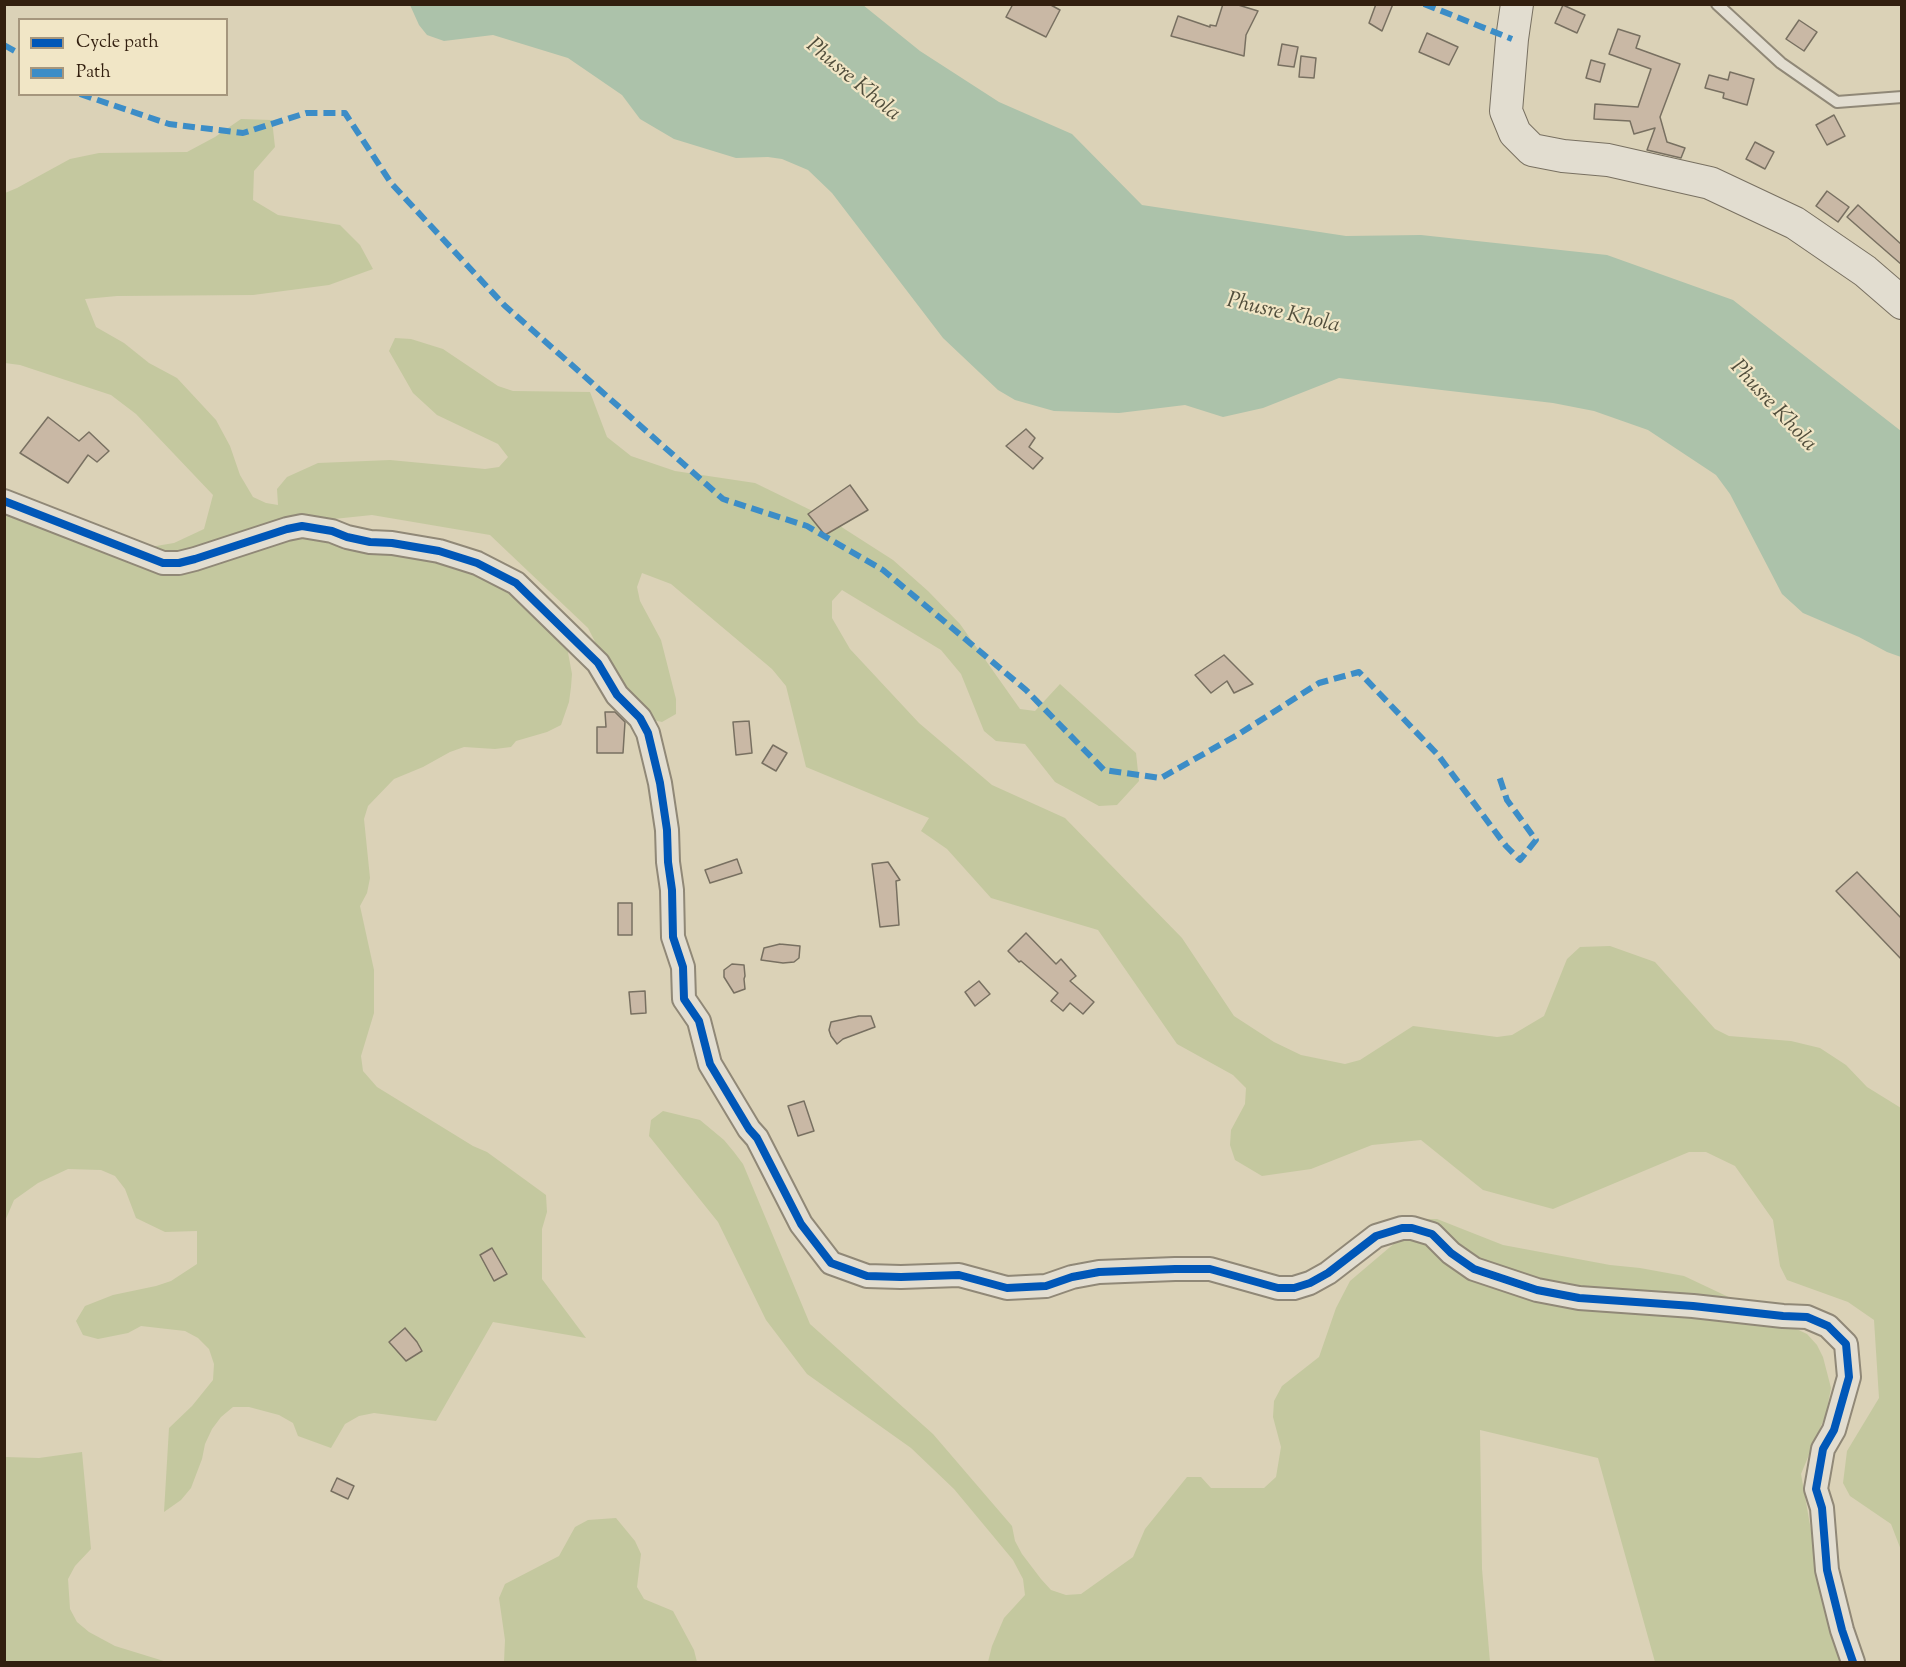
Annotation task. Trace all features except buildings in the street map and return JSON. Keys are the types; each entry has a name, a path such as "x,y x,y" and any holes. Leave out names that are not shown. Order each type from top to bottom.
{"main road":[{"path":"1517,4 1506,111 1515,133 1532,150 1563,156 1608,160 1710,183 1795,223 1865,271 1902,303"}],"street":[{"path":"4,501 163,563 179,563 195,559 286,529 302,526 332,531 370,542 439,550 477,564 516,583 598,663 617,695 640,718 648,733 657,765 665,819 672,890 673,937 683,967 684,999 699,1021 710,1064 749,1129 757,1138 801,1224 831,1263 867,1276 959,1275 1008,1288 1046,1286 1072,1276 1099,1272 1175,1269 1210,1269 1278,1288 1294,1288 1310,1283 1328,1273 1376,1236 1402,1228 1412,1228 1432,1234 1451,1253 1474,1269 1537,1290 1579,1298 1693,1305 1806,1317 1828,1326 1846,1344 1849,1377 1834,1430 1823,1449 1816,1489 1822,1508 1823,1546 1827,1570 1842,1630 1853,1662"}],"lane":[{"path":"1717,4 1781,63 1837,102 1902,98"}],"shaded area":[{"path":"241,119 272,120 275,147 254,171 253,200 278,215 340,225 360,245 373,269 329,285 253,295 117,296 85,299 96,327 124,343 149,363 177,378 216,420 230,446 240,475 253,497 278,505 277,489 287,477 318,463 390,460 485,469 499,467 508,457 498,444 437,415 413,393 389,351 395,338 411,339 443,349 498,386 513,391 590,392 607,437 631,456 675,471 755,483 829,519 893,560 928,591 960,624 1020,709 1035,711 1060,684 1136,753 1139,781 1117,805 1099,806 1055,782 1025,744 996,741 984,731 961,674 941,650 842,590 832,601 832,618 850,649 919,723 992,785 1065,818 1182,938 1234,1016 1274,1042 1301,1055 1345,1064 1360,1060 1413,1026 1497,1037 1512,1035 1544,1016 1567,959 1580,947 1610,946 1655,962 1715,1029 1729,1036 1791,1041 1820,1048 1846,1065 1867,1087 1901,1108 1901,1550 1891,1524 1850,1496 1843,1483 1847,1451 1879,1398 1874,1320 1848,1302 1787,1280 1780,1266 1773,1220 1735,1166 1706,1152 1689,1152 1553,1209 1483,1190 1421,1140 1372,1145 1311,1169 1262,1176 1235,1160 1230,1145 1231,1130 1245,1104 1246,1088 1233,1075 1177,1044 1098,930 991,898 947,849 921,831 929,818 806,767 786,686 772,669 671,584 642,573 637,587 640,601 661,640 676,699 676,714 662,722 648,719 624,698 588,628 490,535 372,515 324,520 428,553 488,576 533,604 567,647 572,674 571,687 569,702 561,725 547,732 516,741 511,747 495,749 464,747 450,752 394,779 368,806 364,819 370,878 367,893 360,906 374,970 374,1013 361,1056 363,1071 377,1087 473,1146 487,1152 546,1195 547,1212 542,1229 542,1279 586,1338 493,1322 436,1421 374,1413 359,1416 345,1424 331,1448 298,1436 293,1423 279,1415 249,1407 233,1407 212,1429 191,1488 181,1500 164,1512 169,1428 192,1406 213,1380 214,1364 209,1349 198,1338 185,1331 141,1326 128,1333 98,1339 83,1335 76,1321 85,1306 113,1295 171,1281 197,1264 197,1231 165,1232 136,1218 125,1189 115,1176 101,1170 68,1169 38,1183 14,1200 5,1221 5,513 132,550 174,543 204,529 213,495 136,414 111,395 20,365 5,363 5,193 70,159 99,153 187,152 215,137"},
{"path":"663,1111 700,1120 724,1140 734,1152 743,1164 810,1324 933,1434 1012,1526 1015,1541 1022,1554 1041,1579 1051,1590 1066,1595 1081,1594 1133,1557 1145,1529 1187,1477 1201,1477 1211,1488 1264,1488 1276,1477 1281,1447 1273,1417 1274,1401 1282,1386 1319,1357 1336,1308 1350,1281 1423,1219 1437,1219 1503,1245 1684,1276 1807,1334 1817,1345 1823,1357 1831,1388 1826,1414 1801,1474 1812,1536 1842,1662 1655,1662 1598,1458 1480,1430 1482,1569 1490,1662 988,1662 1004,1618 1025,1595 1023,1579 1013,1560 954,1489 911,1448 807,1374 766,1320 718,1222 649,1136 651,1120"},
{"path":"82,1452 91,1549 75,1566 68,1579 70,1609 77,1622 89,1632 115,1646 167,1662 5,1662 5,1457 39,1458"},
{"path":"616,1518 635,1541 641,1554 637,1587 644,1599 673,1611 694,1650 697,1662 504,1662 505,1640 499,1598 505,1584 559,1556 575,1527 588,1520"}],"water":[{"name":"Phusre Khola","path":"410,5 863,5 920,51 999,102 1072,134 1142,205 1346,236 1421,235 1607,255 1733,300 1901,431 1901,657 1803,613 1782,594 1730,494 1716,475 1648,430 1594,411 1553,403 1339,378 1263,408 1223,417 1185,405 1119,413 1054,411 1015,400 998,390 943,338 832,193 808,170 782,159 736,158 674,139 640,119 622,95 568,58 493,35 444,41 427,35 419,25"}],"marked path":[{"path":"1424,4 1512,39"},
{"path":"4,45 18,53"},
{"path":"86,96 169,124 243,133 306,113 345,113 391,183 504,305 723,499 807,526 883,570 1026,690 1104,770 1161,778 1239,734 1319,683 1359,672 1438,755 1506,846 1520,860 1536,840 1507,800 1499,776"}],"cycle path":[{"path":"4,501 163,563 179,563 195,559 302,526 332,531 370,542 392,543 439,551 477,563 516,583 598,663 617,695 640,718 648,733 660,783 667,830 673,937 683,967 684,999 699,1021 710,1064 749,1129 757,1138 801,1224 831,1263 867,1276 959,1275 1007,1288 1046,1286 1072,1277 1099,1272 1175,1269 1210,1269 1278,1288 1294,1288 1310,1283 1328,1273 1376,1236 1402,1228 1412,1228 1432,1234 1451,1253 1474,1269 1537,1290 1579,1298 1807,1317 1828,1326 1846,1344 1849,1377 1834,1430 1823,1449 1816,1489 1822,1508 1827,1570 1842,1630 1853,1662"}]}
